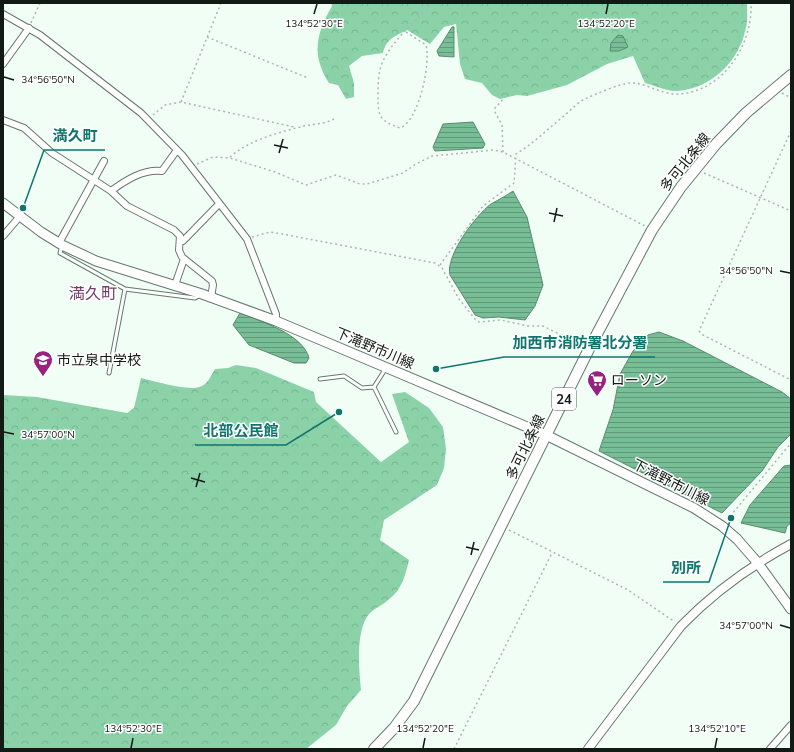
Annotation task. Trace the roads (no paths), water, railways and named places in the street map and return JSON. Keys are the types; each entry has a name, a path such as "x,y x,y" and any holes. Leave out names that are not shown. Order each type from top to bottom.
{"main road":[{"name":"多可北条線","path":"374,749 394,728 414,701 589,349 652,230 695,168 746,113 791,75"},
{"name":"下滝野市川線","path":"3,202 41,232 96,262 202,294 276,321 546,435 694,508 722,526 737,539 757,562 791,609"}],"street":[{"path":"3,14 40,35 148,119 178,150 247,240 276,314 276,321"},
{"path":"3,64 29,28"},
{"path":"3,120 24,128 52,153 111,191 127,206 174,230 180,236 179,250 184,259 212,281 213,285 211,298"},
{"path":"111,191 142,172 151,170 162,171 178,150"},
{"path":"61,244 104,161"},
{"path":"180,241 183,241 195,230 219,204"},
{"path":"3,236 21,215"},
{"path":"175,286 184,259"},
{"path":"588,749 681,626 711,597 757,562 791,544"},
{"path":"770,749 791,725"}],"lane":[{"path":"61,244 60,253 125,289 195,298 202,294"},
{"path":"109,373 125,289"},
{"path":"374,387 386,368"},
{"path":"320,379 344,376 362,388 374,387"},
{"path":"374,387 396,432"}],"place":[{"name":"満久町","path":"23,208"},
{"name":"加西市消防署北分署","path":"436,369"},
{"name":"市立泉中学校","path":"43,377"},
{"name":"ローソン","path":"597,397"},
{"name":"北部公民館","path":"339,412"},
{"name":"別所","path":"731,518"}],"district":[{"name":"満久町","path":"93,293"}]}
